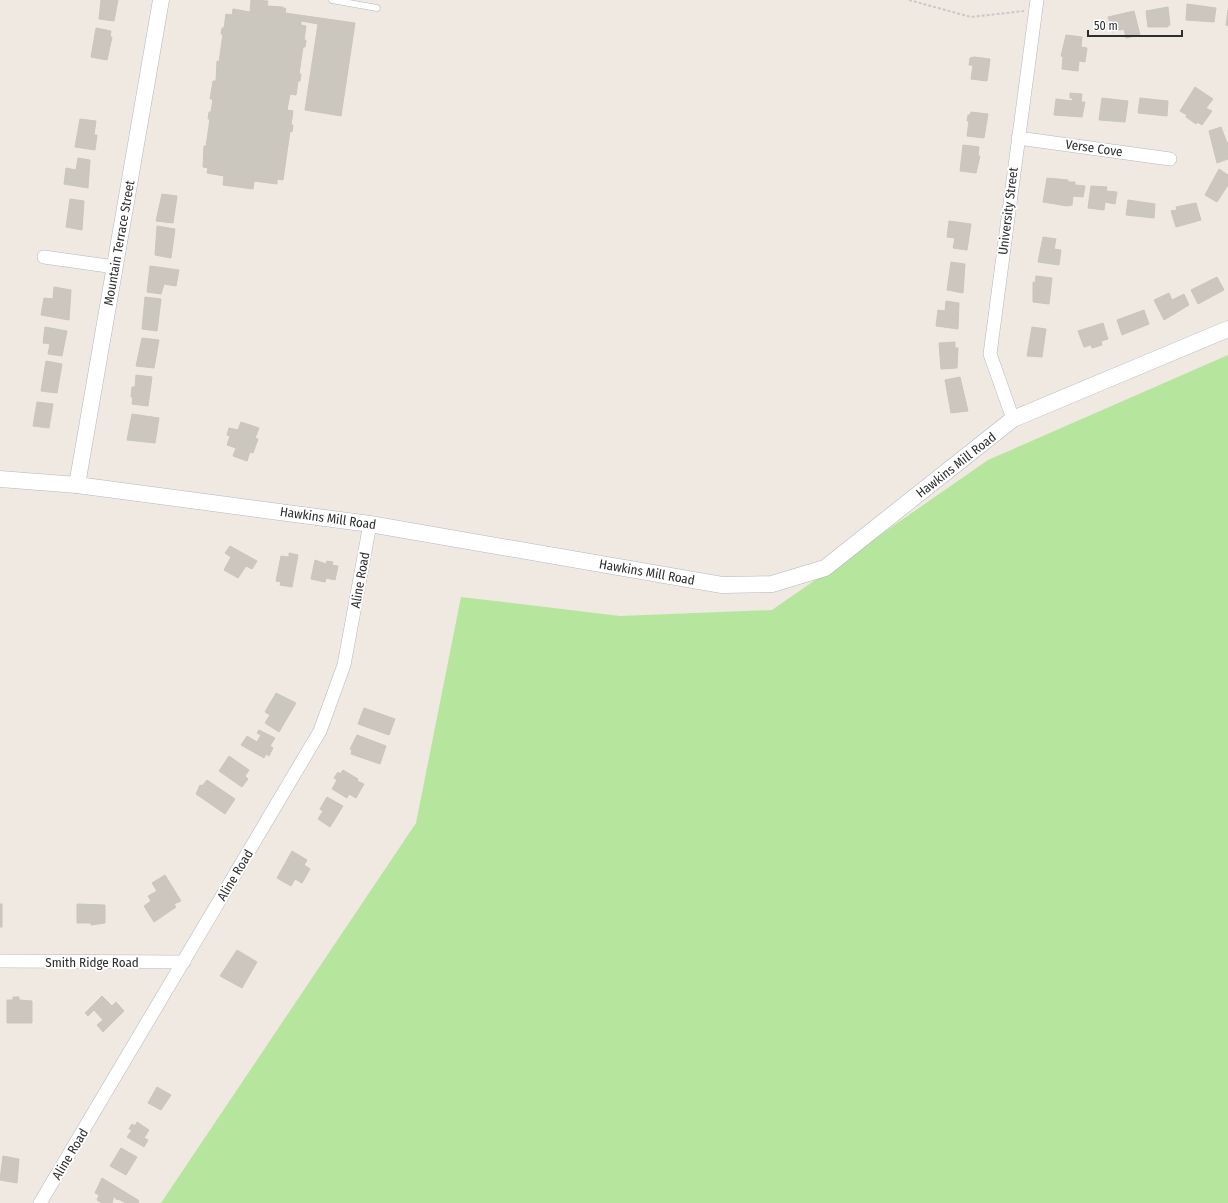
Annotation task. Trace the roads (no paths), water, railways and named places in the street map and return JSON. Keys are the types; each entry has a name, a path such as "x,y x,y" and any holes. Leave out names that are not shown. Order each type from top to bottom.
{"street":[{"name":"Mountain Terrace Street","path":"77,485 161,0"},
{"name":"University Street","path":"1013,419 990,354 1036,5"},
{"name":"Verse Cove","path":"1018,138 1170,159"},
{"path":"44,257 115,267"},
{"name":"Hawkins Mill Road","path":"0,479 77,485 370,524 722,585 772,584 825,568 1013,419 1228,329"},
{"name":"Aline Road","path":"40,1203 320,731 344,665 370,524"},
{"name":"Smith Ridge Road","path":"0,961 184,962"}],"lane":[{"path":"332,0 377,8"}]}
